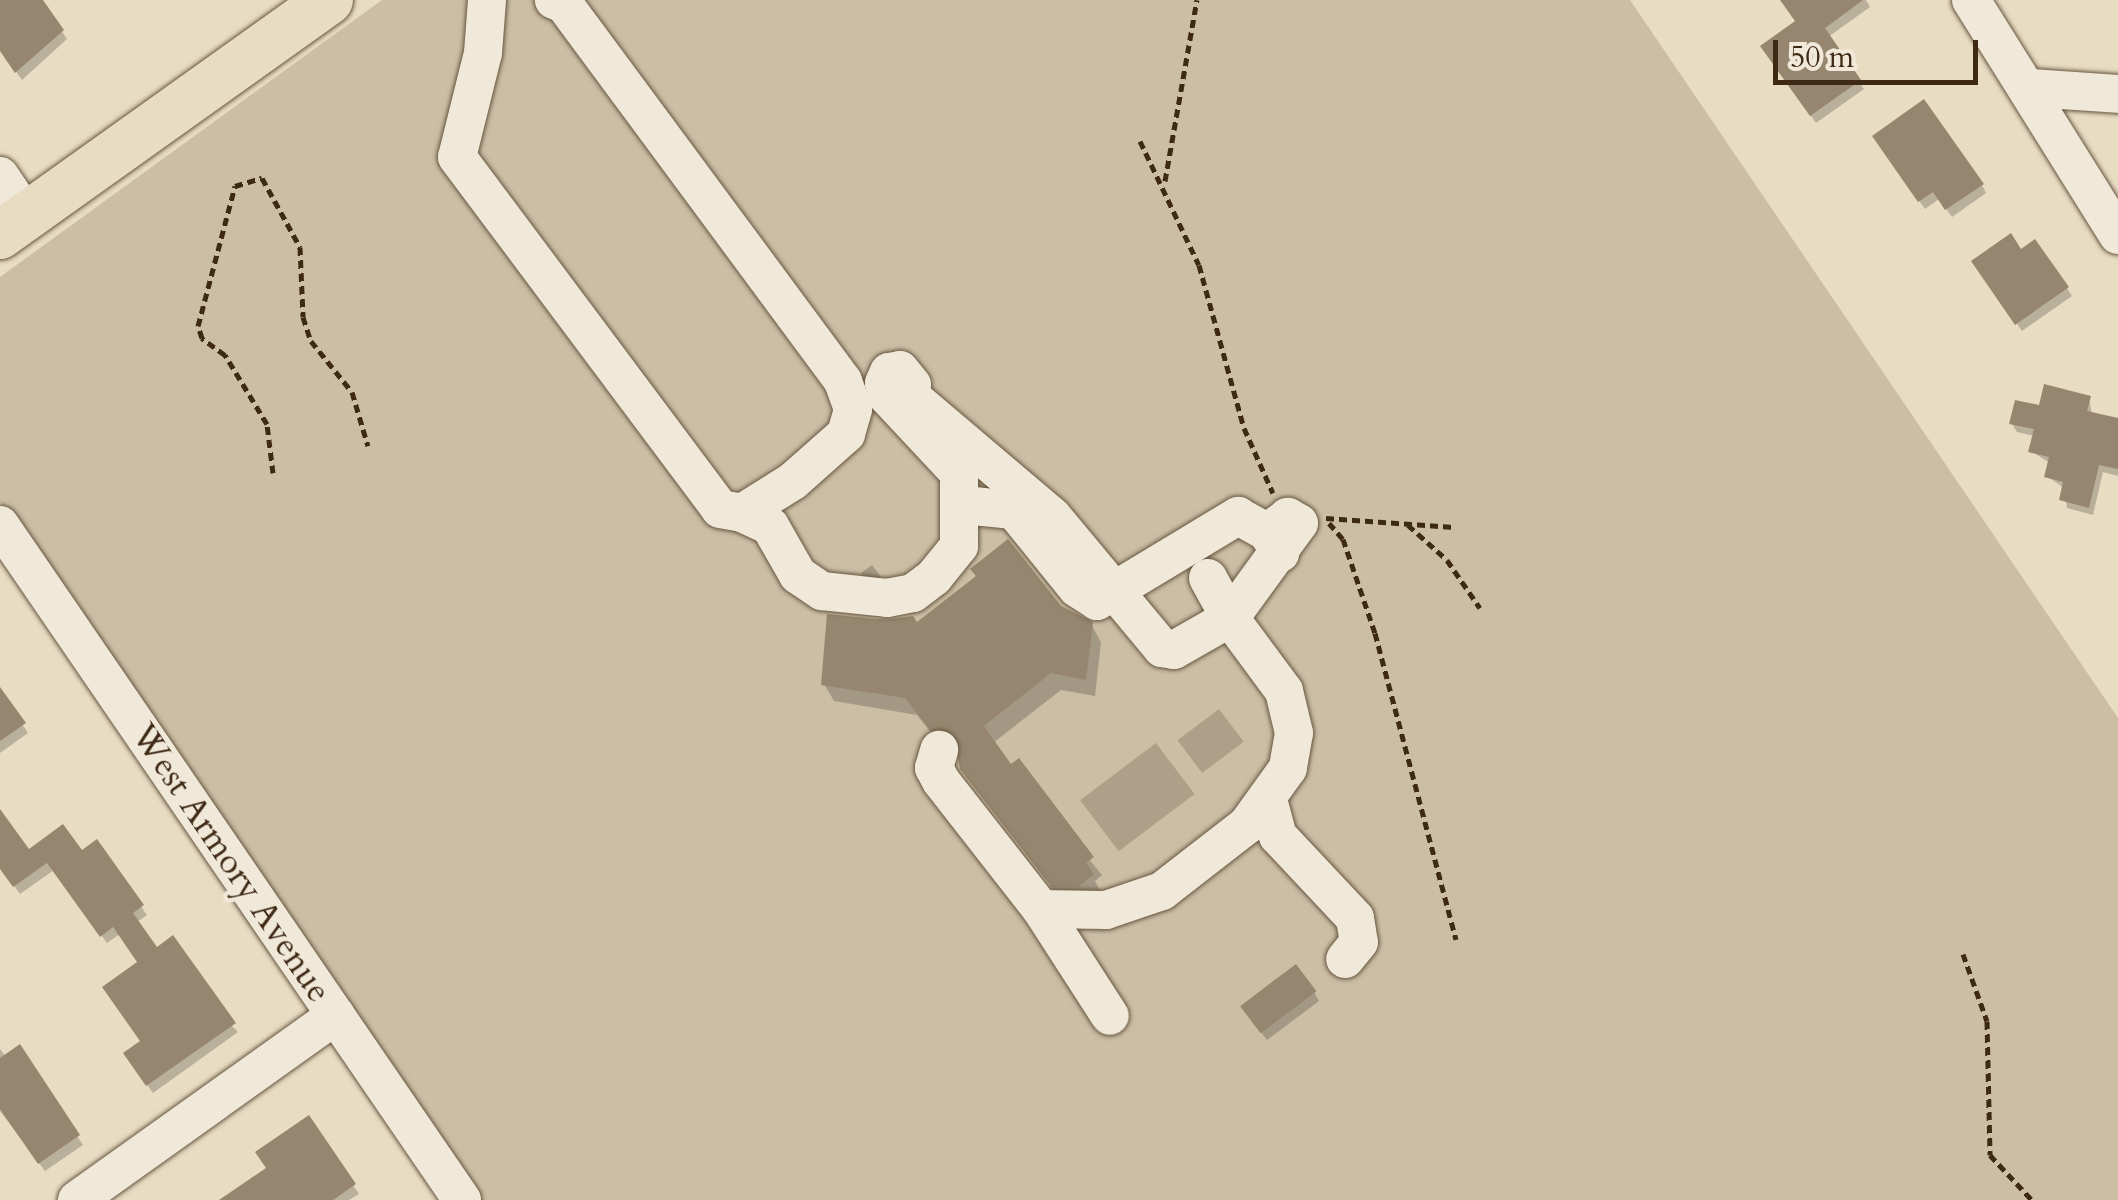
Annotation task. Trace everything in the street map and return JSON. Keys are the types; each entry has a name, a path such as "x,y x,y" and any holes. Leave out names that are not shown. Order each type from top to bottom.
{"main road":[{"path":"13,226 329,0"}],"street":[{"path":"486,0 483,53 457,156 720,509 770,526 782,552 811,586 887,598 913,593 949,562 959,546 963,505 959,473 898,395 1052,516 1114,591 1162,648 1174,650 1230,618 1292,529 1238,516 1114,591 1097,600 1078,588 1014,510 963,505"},
{"path":"1971,0 2031,88 2118,235"},
{"path":"576,8 843,381 853,409 846,434 794,481 742,514"},
{"path":"2031,88 2118,94"},
{"path":"0,176 13,226"},
{"name":"West Armory Avenue","path":"0,525 462,1200"},
{"path":"1041,909 1106,910 1162,891 1268,803 1288,768 1294,733 1284,691 1230,618 1208,578"},
{"path":"940,750 934,768 941,782 1041,909 1110,1016"},
{"path":"1268,803 1278,836 1354,918 1359,942 1344,959"},
{"path":"77,1200 336,1015"}],"path":[{"path":"1166,184 1197,0"},
{"path":"1140,141 1166,184 1199,265 1244,428 1292,529"},
{"path":"273,473 267,424 225,355 202,338 198,326 235,186 262,178 300,248 303,317 311,341 352,392 368,446"},
{"path":"1408,525 1447,560 1480,608"},
{"path":"1292,529 1454,527"},
{"path":"1292,529 1342,539 1375,633 1456,939"},
{"path":"1964,954 1986,1021 1990,1154 2032,1200"}],"shaded area":[{"path":"382,0 1630,0 2118,718 2118,1200 479,1200 0,502 0,277"},
{"path":"1219,709 1244,742 1202,773 1177,740"},
{"path":"1156,743 1195,794 1119,851 1080,800"}],"building":[{"path":"0,0 43,0 64,30 15,73 0,51"},
{"path":"1780,0 1863,0 1825,28 1861,80 1810,116 1760,46 1795,21"},
{"path":"1924,99 1984,184 1945,210 1933,192 1918,202 1872,136"},
{"path":"2011,233 2021,249 2035,239 2069,287 2015,325 1971,261"},
{"path":"2044,384 2091,396 2087,411 2118,418 2118,469 2099,465 2089,508 2059,500 2063,482 2044,477 2049,457 2028,452 2034,429 2009,424 2015,400 2039,405"},
{"path":"1008,539 1061,606 1093,622 1086,680 1051,673 984,726 1011,764 1019,758 1094,857 1086,863 1094,874 1078,887 1052,887 960,769 954,734 930,730 905,698 821,685 827,614 885,620 913,616 917,622 976,576 970,569"},
{"path":"0,687 26,723 0,741"},
{"path":"0,809 29,849 63,824 82,850 97,839 144,905 133,913 157,947 173,935 236,1023 146,1086 123,1053 140,1041 102,987 137,962 113,927 100,937 47,863 13,887 0,869"},
{"path":"1296,964 1316,991 1261,1033 1240,1006"},
{"path":"20,1044 80,1135 38,1164 0,1109 0,1058"},
{"path":"309,1115 356,1184 333,1200 219,1200 266,1168 255,1152"}]}
